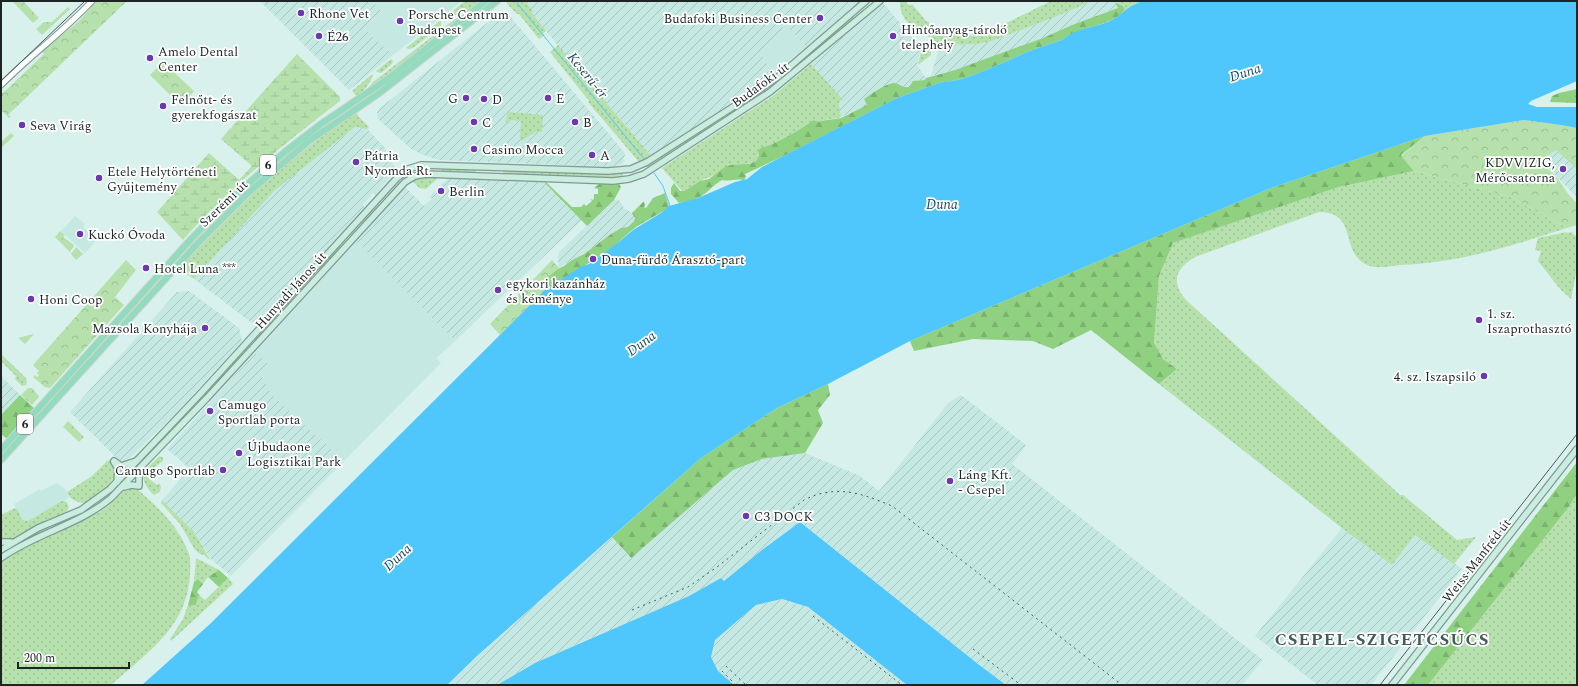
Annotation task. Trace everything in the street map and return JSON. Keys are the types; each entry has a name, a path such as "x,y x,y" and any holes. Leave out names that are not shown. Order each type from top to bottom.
{"main road":[{"name":"Szerémi út","path":"1,450 192,238 230,199 298,141 390,78 486,1"},
{"name":"Szerémi út","path":"1,460 198,243 249,192 309,141 378,94 497,1"},
{"name":"Budafoki út","path":"500,168 614,171 631,169 640,166 773,80 866,1"},
{"name":"Budafoki út","path":"644,174 711,132 776,88 880,1"},
{"path":"854,11 860,18"},
{"path":"773,80 776,88"},
{"path":"405,182 410,169 421,165 500,168 500,176"},
{"path":"481,167 481,176"},
{"name":"Hunyadi János út","path":"2,553 13,542 38,528 81,510 104,495 138,461 398,178 410,169"},
{"name":"Hunyadi János út","path":"2,553 94,510 121,488 207,398 355,235 405,182 415,176 426,174 613,180 629,179 644,174"},
{"path":"350,230 355,235"},
{"path":"344,236 350,241"},
{"path":"314,269 320,274"},
{"path":"274,313 286,312 285,306 288,298"},
{"path":"257,332 263,337"},
{"path":"201,393 207,398"},
{"name":"Weiss Manfréd út","path":"1392,685 1577,449"},
{"path":"116,483 118,469 114,461 121,466 138,461"},
{"path":"121,488 131,485 139,486 139,477 143,465"},
{"path":"1,542 13,542"}],"street":[{"path":"1,85 92,1"}],"shaded area":[{"path":"260,1 372,1 382,11 365,30 393,55 349,90"},
{"path":"372,1 462,1 393,55 365,30 382,11"},
{"path":"525,1 860,1 806,47 781,20 779,22 784,28 777,35 778,36 760,52 773,72 754,88 651,156 546,31"},
{"path":"1092,1 1115,1 1118,8 1009,51 955,70 931,76 941,42 961,45 992,41"},
{"path":"883,3 921,48 917,65 926,78 925,80 913,81 909,87 903,87 894,83 891,84 864,99 867,105 841,117 839,104 841,100 811,64"},
{"path":"501,12 509,15 624,152 625,156 623,159 625,160 622,164 611,167 439,160 421,154 410,148 378,119 377,112 380,108"},
{"path":"781,20 806,47 774,73 760,52 777,37 777,35 784,28 779,22"},
{"path":"355,127 367,129 385,148 395,169 394,173 375,195 373,193 363,205 364,208 313,264 311,263 308,266 309,268 256,326 194,279 274,191"},
{"path":"1556,150 1577,169 1576,196 1540,160"},
{"path":"448,178 544,182 582,220 455,341 356,241 404,188 406,188 424,206 432,199 430,197 432,194"},
{"path":"614,200 619,200 624,208 632,213 635,218 634,221 628,227 621,228 594,247 559,268 559,252"},
{"name":"Kuckó Óvoda","path":"75,216 85,224 83,226 86,230 89,228 99,237 85,253 61,231"},
{"path":"356,241 455,341 436,358 441,363 344,461 270,393 260,375 255,353"},
{"path":"189,291 239,328 242,341 179,410 130,458 120,461 70,412 177,292"},
{"path":"255,353 269,365 261,375 270,393 344,461 231,576 211,559 194,532 162,500 190,469 167,449"},
{"path":"1,376 20,395 1,415"},
{"path":"961,395 1026,445 1012,464 1263,660 1242,685 1006,685 800,522 724,581 721,578 689,596 535,663 499,684 447,685 478,655 612,537 630,558 733,470 762,459 805,453 860,476 879,491 948,403"},
{"path":"57,483 65,489 69,497 28,521 22,520 14,504 40,489 41,491"},
{"path":"1342,528 1392,565 1415,535 1462,569 1371,685 1318,685 1255,636"},
{"path":"782,599 807,607 907,685 734,685 718,671 711,657 715,640 756,605"}],"green space":[{"path":"23,1 39,18 33,23 13,2"},
{"path":"97,1 127,1 8,115 11,116 9,118 1,110 1,92 3,93 44,54 42,51 79,21"},
{"path":"465,1 482,1 471,10 460,12 449,20 444,18"},
{"path":"507,1 525,1 546,31 543,33 545,35 539,39 519,14 517,14 507,4"},
{"path":"900,1 905,1 910,6 912,4 927,22 928,21 932,27 936,29 935,32 977,36 1051,1 1092,1 992,41 961,45 941,42 940,45 932,44 932,38 909,24 902,14"},
{"path":"1115,1 1142,1 1129,7 1122,14 1125,9"},
{"path":"1115,2 1123,6 1125,9 1114,19 1069,35 1062,40 1027,52 973,75 962,79 945,81 897,98 790,153 745,174 746,177 744,180 722,180 705,194 682,203 679,203 671,194 671,188 674,183 680,191 685,191 700,181 709,179 725,167 731,165 749,164 756,161 759,156 758,151 762,147 788,136 813,120 819,122 841,118 848,115 867,105 864,99 886,85 894,83 904,87 909,87 913,81 925,80 926,78 955,70 1043,38 1072,25 1118,8"},
{"path":"68,7 70,9 42,35 36,29 44,22 52,22"},
{"path":"852,16 854,18 853,20 779,81 776,81"},
{"path":"461,18 393,71 368,88 373,82 455,19"},
{"path":"441,20 441,26 413,48 406,48"},
{"path":"558,45 651,156 639,162 588,102 589,101 550,52"},
{"path":"924,46 931,52 931,55 918,65 922,47"},
{"path":"297,54 340,97 340,101 298,133 258,167 219,202 183,240 157,212 209,153 239,180 252,166 221,139"},
{"path":"50,58 54,63 43,72 39,68"},
{"path":"391,59 393,61 392,64 381,73 376,71"},
{"path":"163,62 194,91 186,101 184,100 178,103 150,75"},
{"path":"811,64 844,101 841,100 839,104 841,117 819,122 813,120 788,136 762,147 756,161 704,179 685,191 682,191 662,168 773,96"},
{"path":"372,74 373,76 368,84 357,97 352,91"},
{"path":"765,88 766,90 719,124 649,169 646,166"},
{"path":"1577,89 1577,103 1550,102 1552,96"},
{"path":"348,110 306,140 177,263 174,260 215,217 258,177 310,135"},
{"path":"508,112 543,115 542,132 536,132 521,141 521,121 511,120 508,124 506,122"},
{"path":"354,114 358,114 358,116 369,127 367,129 355,127 274,191 194,279 184,272 183,266 181,266 200,244 241,203 285,165 330,130"},
{"path":"1524,120 1577,128 1577,169 1556,150 1540,160 1577,203 1577,225 1567,228 1511,197 1414,171 1401,156 1425,136"},
{"path":"11,133 14,136 1,148 1,142"},
{"path":"1425,136 1401,155 1414,171 1339,187 1173,243 1159,276 1154,343 1163,359 1177,369 1159,384 1091,330 1053,349 1033,341 973,339 914,351 910,341 1271,188"},
{"path":"445,168 475,169 476,173 443,172 441,170"},
{"path":"503,170 623,174 621,178 612,178 503,174"},
{"path":"1414,171 1511,197 1567,228 1504,247 1463,257 1388,267 1374,267 1365,264 1357,258 1344,225 1339,218 1331,214 1319,212 1195,257 1179,271 1177,282 1181,293 1186,300 1400,495 1403,495 1457,540 1476,537 1454,564 1415,535 1392,565 1342,528 1159,384 1177,369 1163,359 1154,344 1159,276 1173,243 1339,187"},
{"path":"426,176 438,176 438,178 426,189 419,188 412,180"},
{"path":"398,180 399,181 377,205"},
{"path":"544,182 546,182 572,207 581,207 584,204 586,206 592,201 590,199 593,200 594,194 598,194 598,189 594,188 599,184 619,184 621,187 614,200 587,226"},
{"path":"665,193 669,207 632,230 614,246 598,257 549,288 547,283 549,276 556,270 584,254 621,228 628,227 635,218 632,213 643,202 645,205 644,207 646,208 653,198"},
{"path":"377,205 369,216 356,230"},
{"path":"60,231 65,235 63,237 74,245 70,252 55,237"},
{"path":"1572,232 1577,237 1577,268 1571,299 1560,289 1538,261 1541,251 1535,250 1538,238"},
{"path":"338,246 340,246 340,248 319,270 318,268"},
{"path":"76,247 83,254 76,260 71,254"},
{"path":"126,260 136,270 115,297 124,305 50,388 45,387 33,377 35,375 37,377 39,375 37,373 39,371 33,365"},
{"path":"552,260 559,268 549,276 547,283 549,288 500,335 490,324"},
{"path":"310,278 311,281 286,308 286,305"},
{"path":"34,334 25,344 18,338"},
{"path":"253,340 229,370 208,392 226,369"},
{"path":"1,354 26,378 26,385 22,386 15,379 16,376 1,361"},
{"path":"828,384 830,395 818,410 823,423 805,453 762,459 733,470 631,558 612,537 701,458 777,408"},
{"path":"28,388 32,388 39,397 32,405 21,395"},
{"path":"20,395 35,409 7,439 1,434 1,415"},
{"path":"172,419 172,422 134,459 131,460"},
{"path":"68,421 84,437 79,442 63,427"},
{"path":"160,456 163,458 163,461 156,466 152,473 148,478 157,485 159,483 161,487 160,492 154,495 145,484 144,474"},
{"path":"110,460 117,470 112,481 104,490 85,503 71,499 67,492 92,476 107,461"},
{"path":"1577,462 1577,494 1568,508 1428,685 1404,685"},
{"path":"131,487 136,488 168,519 181,536 186,546 190,557 190,580 185,600 178,616 156,645 111,685 1,685 1,561 34,541 98,513 126,489"},
{"path":"1577,494 1577,685 1428,685 1568,508"},
{"path":"162,500 194,532 211,561 195,550 180,524 161,503"},
{"path":"62,501 67,502 69,508 66,512 40,523 10,540 1,541 1,515 15,508 18,510 22,520 28,521"},
{"path":"71,517 53,525 9,550 4,551 36,532"},
{"path":"196,558 219,570 208,577 203,584 198,579 194,582"},
{"path":"219,570 228,578 219,587 208,577"},
{"path":"228,578 233,584 171,641 170,639 183,619 188,605 196,605 198,596 205,600"},
{"path":"198,579 203,584 197,592 200,596 198,596 196,605 188,605 194,582"}],"water":[{"name":"Duna","path":"1142,1 1577,1 1577,81 1531,101 1528,104 1537,107 1577,107 1577,128 1524,120 1425,136 1271,188 910,341 828,384 777,408 701,458 478,655 447,685 142,685 210,624 545,290 582,266 589,264 633,230 661,213 669,206 698,198 735,182 747,179 762,167 897,98 945,81 962,79 1027,52 1062,40 1077,31 1108,22 1130,7"},
{"path":"800,522 1006,685 907,685 808,607 782,599 756,605 715,640 711,657 718,671 734,685 497,685 535,663 689,596 721,578 724,581"}],"waterway":[{"name":"Keserű-ér","path":"517,3 644,159"},
{"name":"Keserű-ér","path":"654,173 663,186 670,206"}],"tram line":[{"path":"1,81 85,1"},
{"path":"1380,685 1577,434"}],"railway":[{"path":"632,610 688,587 717,567 804,500 827,492 848,492 870,497 892,506 1122,685"},
{"path":"813,616 902,685"},
{"path":"973,649 1021,685"},
{"path":"726,666 746,685"},
{"path":"722,671 736,685"}],"place":[{"name":"Rhone Vet","path":"301,13"},
{"name":"Budafoki Business Center","path":"820,18"},
{"name":"Porsche Centrum Budapest","path":"400,21"},
{"name":"É26","path":"319,36"},
{"name":"Hintőanyag-tároló telephely","path":"893,36"},
{"name":"Amelo Dental Center","path":"150,58"},
{"name":"G","path":"466,98"},
{"name":"E","path":"548,98"},
{"name":"D","path":"484,99"},
{"name":"Felnőtt- és gyerekfogászat","path":"163,106"},
{"name":"C","path":"474,122"},
{"name":"B","path":"575,122"},
{"name":"Seva Virág","path":"22,125"},
{"name":"Casino Mocca","path":"474,149"},
{"name":"A","path":"592,155"},
{"name":"Pátria Nyomda Rt.","path":"356,162"},
{"name":"KDVVIZIG, Mérőcsatorna","path":"1563,169"},
{"name":"Etele Helytörténeti Gyűjtemény","path":"99,178"},
{"name":"Berlin","path":"441,191"},
{"name":"Kuckó Óvoda","path":"80,234"},
{"name":"Duna-fürdő Árasztó-part","path":"593,259"},
{"name":"Hotel Luna ***","path":"146,268"},
{"name":"egykori kazánház és kéménye","path":"498,290"},
{"name":"Honi Coop","path":"31,299"},
{"name":"1. sz. Iszaprothasztó","path":"1479,320"},
{"name":"Mazsola Konyhája","path":"205,328"},
{"name":"4. sz. Iszapsiló","path":"1484,376"},
{"name":"Camugo Sportlab porta","path":"210,411"},
{"name":"Újbudaone Logisztikai Park","path":"239,453"},
{"name":"Camugo Sportlab","path":"223,470"},
{"name":"Láng Kft. - Csepel","path":"950,481"},
{"name":"C3 DOCK","path":"746,516"}],"district":[{"name":"CSEPEL-SZIGETCSÚCS","path":"1382,639"}]}
